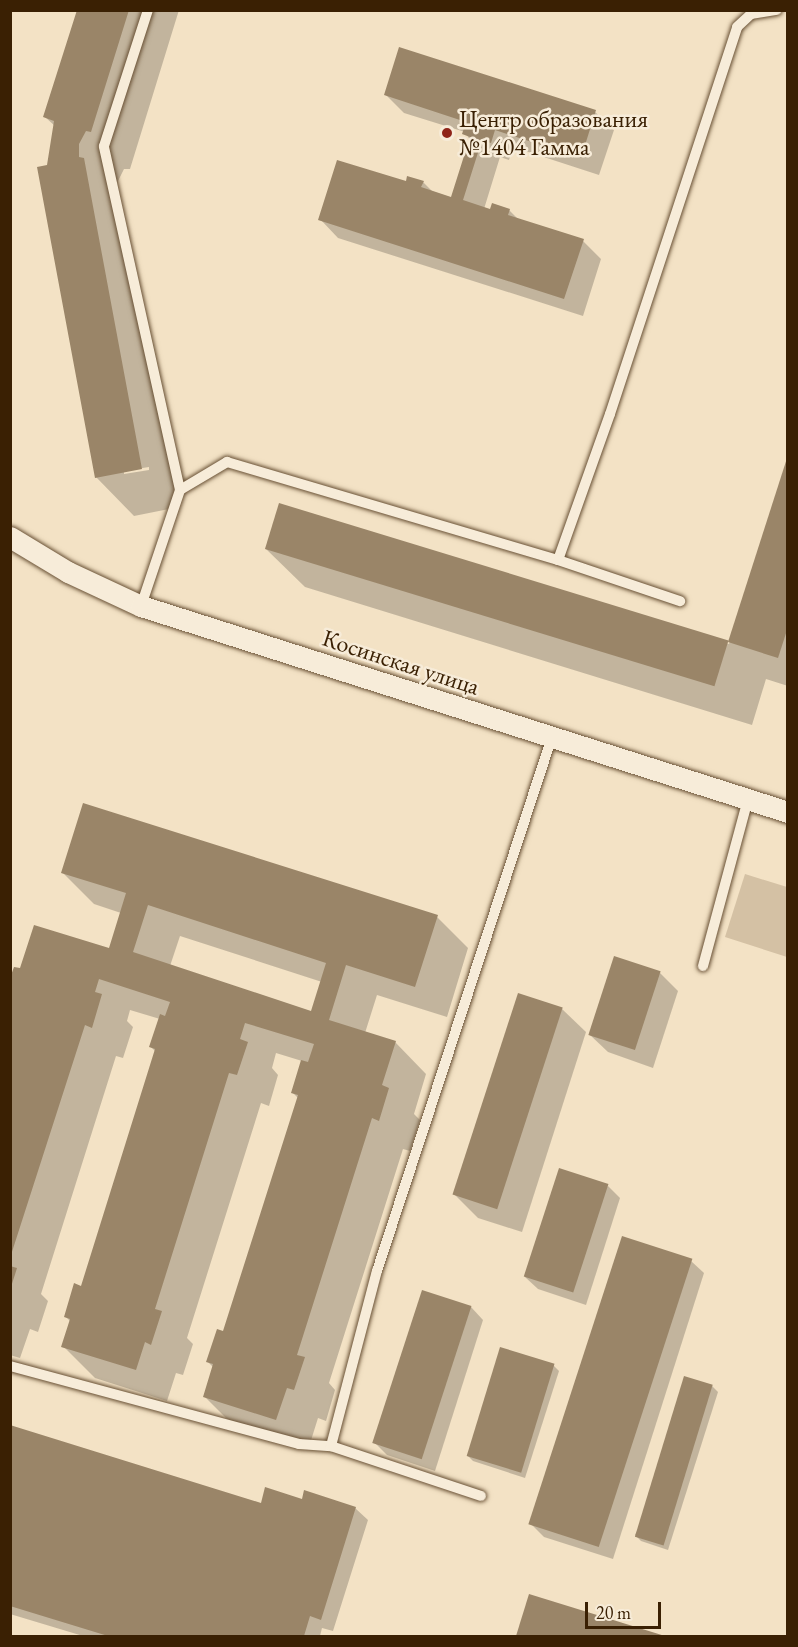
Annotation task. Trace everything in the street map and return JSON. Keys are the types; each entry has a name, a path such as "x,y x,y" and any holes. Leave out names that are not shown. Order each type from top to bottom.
{"street":[{"name":"Косинская улица","path":"10,537 68,572 141,606 788,812"}],"lane":[{"path":"141,606 180,490 104,146 148,10"},
{"path":"558,560 610,414 737,27 751,14 777,10 788,14"},
{"path":"180,490 227,462 558,560 680,601"},
{"path":"331,1446 376,1271 552,737"},
{"path":"703,966 748,799"},
{"path":"10,1366 299,1444 331,1446 482,1496"}],"shaded area":[{"path":"745,874 787,887 787,957 725,937"}],"building":[{"path":"77,10 129,10 91,132 86,131 79,144 79,157 84,158 142,469 95,478 37,167 47,165 54,121 43,117"},
{"path":"399,47 596,110 581,158 495,130 491,143 482,140 463,200 490,209 492,203 510,209 508,215 584,239 564,299 318,220 337,160 406,181 407,176 424,181 421,187 451,197 470,137 462,134 466,122 384,95"},
{"path":"788,455 788,627 778,658 728,642"},
{"path":"279,503 728,640 714,686 265,549"},
{"path":"83,803 438,915 415,987 346,965 329,1020 396,1041 382,1085 389,1088 379,1121 372,1118 297,1355 305,1357 294,1390 287,1388 276,1420 203,1397 213,1364 206,1362 217,1329 223,1331 298,1095 291,1093 301,1060 308,1062 314,1044 245,1023 240,1039 248,1042 237,1075 229,1073 155,1309 162,1311 151,1345 145,1342 136,1370 61,1347 70,1319 64,1317 74,1283 81,1286 155,1049 149,1047 160,1014 165,1016 170,1002 99,979 95,992 102,994 92,1028 85,1025 10,1258 10,978 14,967 20,968 34,925 109,948 126,893 61,873","holes":["148,905 326,963 311,1011 133,952"]},
{"path":"614,956 661,971 635,1050 588,1035"},
{"path":"518,993 563,1008 497,1209 452,1195"},
{"path":"559,1168 608,1184 573,1292 524,1276"},
{"path":"622,1236 692,1259 599,1547 528,1524"},
{"path":"10,1266 17,1268 11,1287 10,1287"},
{"path":"422,1290 471,1306 422,1459 372,1443"},
{"path":"500,1347 555,1364 521,1473 467,1456"},
{"path":"684,1376 713,1385 664,1545 635,1537"},
{"path":"10,1425 261,1503 265,1487 302,1499 304,1490 356,1507 321,1620 310,1616 304,1636 108,1636 10,1606"},
{"path":"529,1594 665,1636 516,1636"}],"place":[{"name":"Центр образования №1404 Гамма","path":"447,133"}]}
